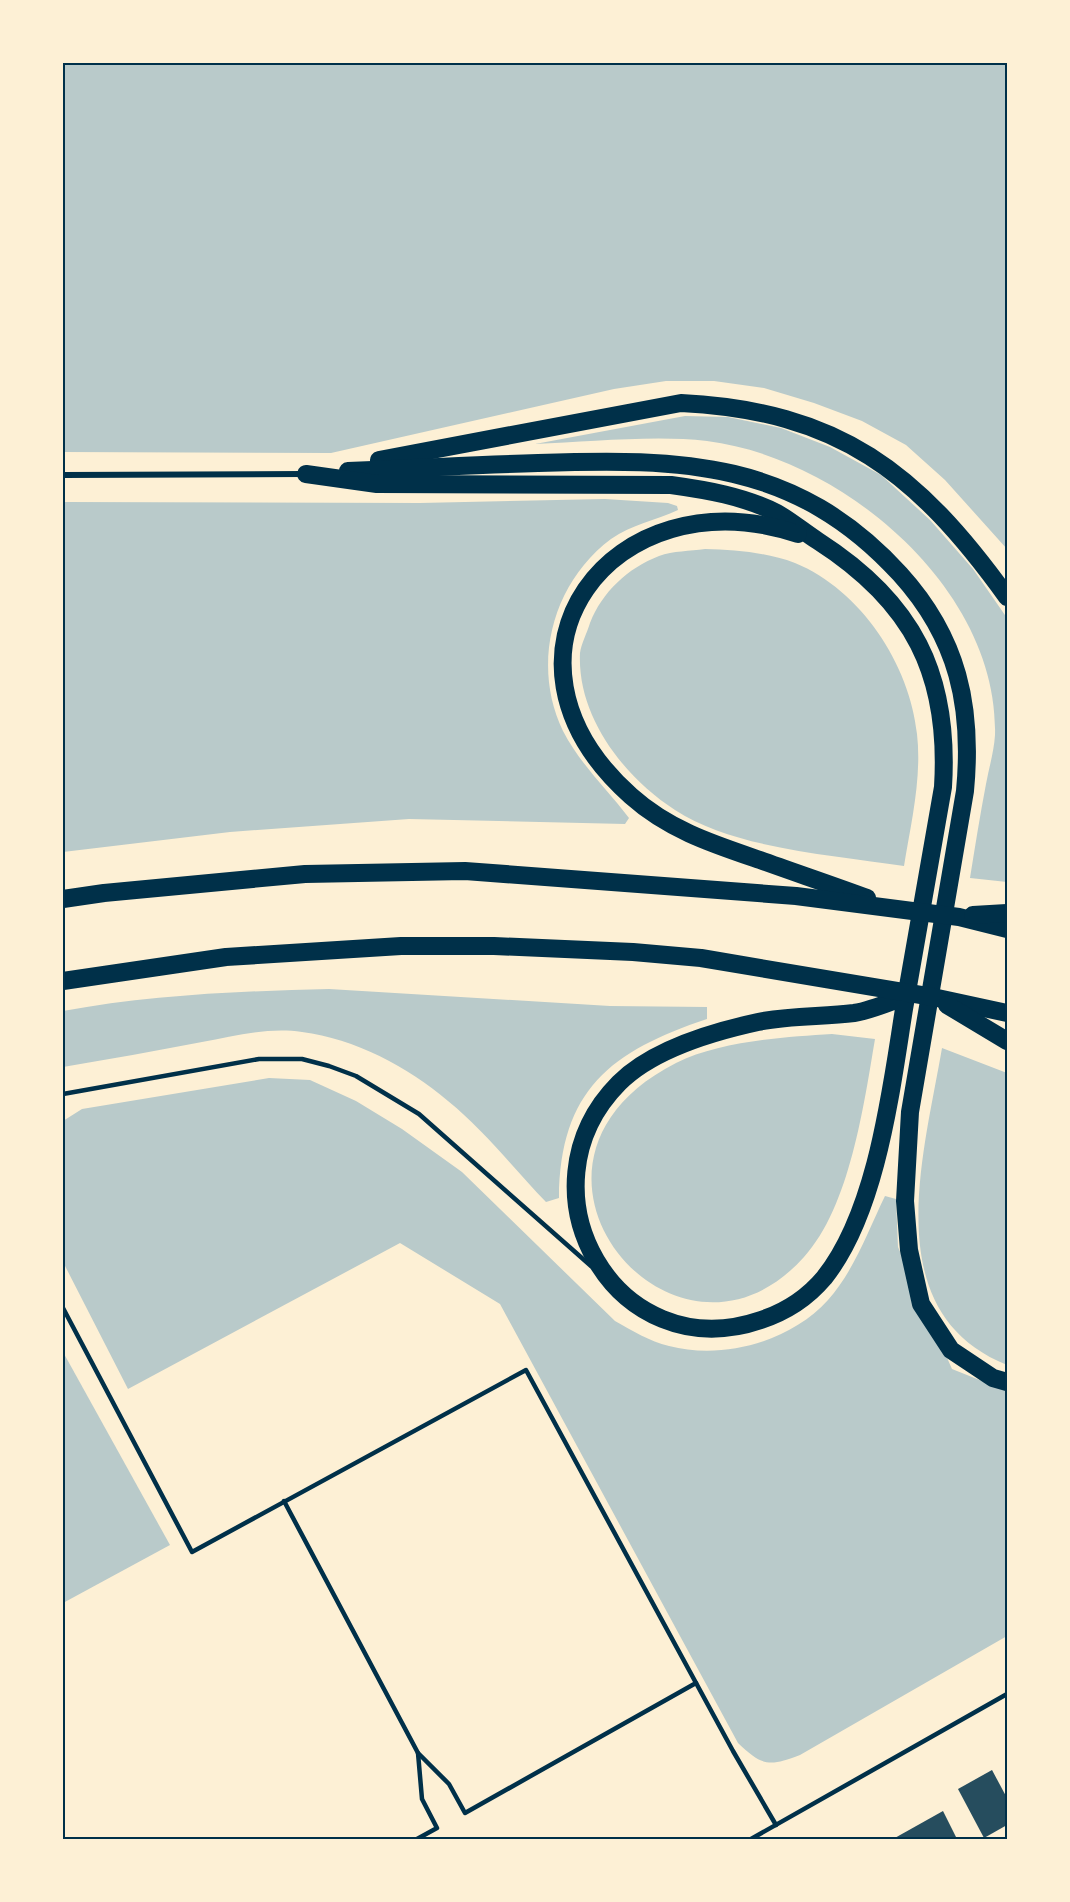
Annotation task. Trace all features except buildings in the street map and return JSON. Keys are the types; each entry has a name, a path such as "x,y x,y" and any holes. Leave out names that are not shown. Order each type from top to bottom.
{"highway":[{"path":"306,474 635,410 681,403 727,405 782,416 835,436 887,466 938,511 977,555 1007,597"},
{"path":"306,474 613,460 710,467 757,478 828,511 862,537 918,594 940,629 956,666 965,706 969,749 965,791 910,1112 905,1201 909,1250 921,1304 951,1350 993,1378 1007,1382"},
{"path":"306,474 376,484 671,485 712,490 745,500 777,513 846,558 873,582 899,611 932,672 940,705 945,747 942,787 887,1108 856,1220 824,1277 801,1300 765,1319 747,1325 719,1329 692,1328 665,1322 624,1296 604,1274 589,1247 579,1222 575,1195 575,1165 584,1134 599,1108 619,1083 643,1063 674,1047 760,1022 858,1012 909,995"},
{"path":"817,541 778,528 742,521 710,522 653,536 623,550 598,572 582,594 570,619 563,643 563,679 570,706 586,741 630,795 660,820 689,836 903,910"},
{"path":"63,899 305,874 465,871 773,894 959,917 1007,929"},
{"path":"959,917 1007,913"},
{"path":"63,981 226,957 401,946 494,946 633,952 701,958 909,995 933,997 1007,1013"},
{"path":"933,997 1007,1041"}],"street":[{"path":"63,475 306,474"}],"lane":[{"path":"63,1095 259,1059 302,1059 330,1066 356,1076 418,1114 624,1296"},
{"path":"63,1308 192,1552 526,1370 776,1825"},
{"path":"284,1501 418,1754 449,1784 465,1813 696,1683"},
{"path":"750,1839 1007,1694"},
{"path":"417,1839 437,1828 422,1799 418,1754"}],"shaded area":[{"path":"63,63 1007,63 1007,549 945,480 906,445 862,421 814,403 764,388 714,381 666,381 614,389 331,453 63,452"},
{"path":"685,416 728,417 781,428 830,447 881,475 930,520 973,569 1007,618 1007,882 970,878 995,735 989,681 971,630 941,583 904,540 859,503 810,474 759,453 707,441 687,439 535,444"},
{"path":"605,499 668,503 677,506 678,510 619,534 591,557 574,578 561,602 553,627 549,653 549,679 553,706 563,731 577,754 629,818 625,824 409,819 230,832 63,852 63,502 420,503"},
{"path":"705,549 762,554 795,563 819,575 841,591 878,633 893,657 904,682 917,734 917,784 904,866 785,849 726,834 699,823 675,810 638,781 607,743 586,700 581,677 580,653 595,612 617,582 637,567 664,554"},
{"path":"329,989 610,1006 707,1007 707,1019 673,1031 644,1045 618,1061 597,1080 581,1102 569,1129 562,1161 559,1198 546,1202 462,1113 432,1088 380,1056 341,1041 302,1032 264,1031 63,1067 63,1011 129,1001 196,995"},
{"path":"832,1034 875,1039 853,1154 833,1211 820,1236 804,1257 753,1294 702,1302 654,1286 617,1252 595,1207 594,1156 619,1106 676,1063 693,1056 752,1041"},
{"path":"942,1048 1007,1073 1007,1365 966,1341 939,1308 924,1270 919,1227 920,1181"},
{"path":"269,1078 310,1080 356,1101 402,1129 462,1172 615,1321 648,1339 669,1346 711,1351 733,1349 775,1337 795,1327 812,1315 837,1289 860,1250 885,1196 896,1199 898,1247 952,1369 1007,1391 1007,1636 800,1755 773,1763 753,1756 738,1743 500,1304 400,1243 128,1389 63,1262 63,1121 82,1109"},
{"path":"63,1352 170,1545 63,1603"}]}
